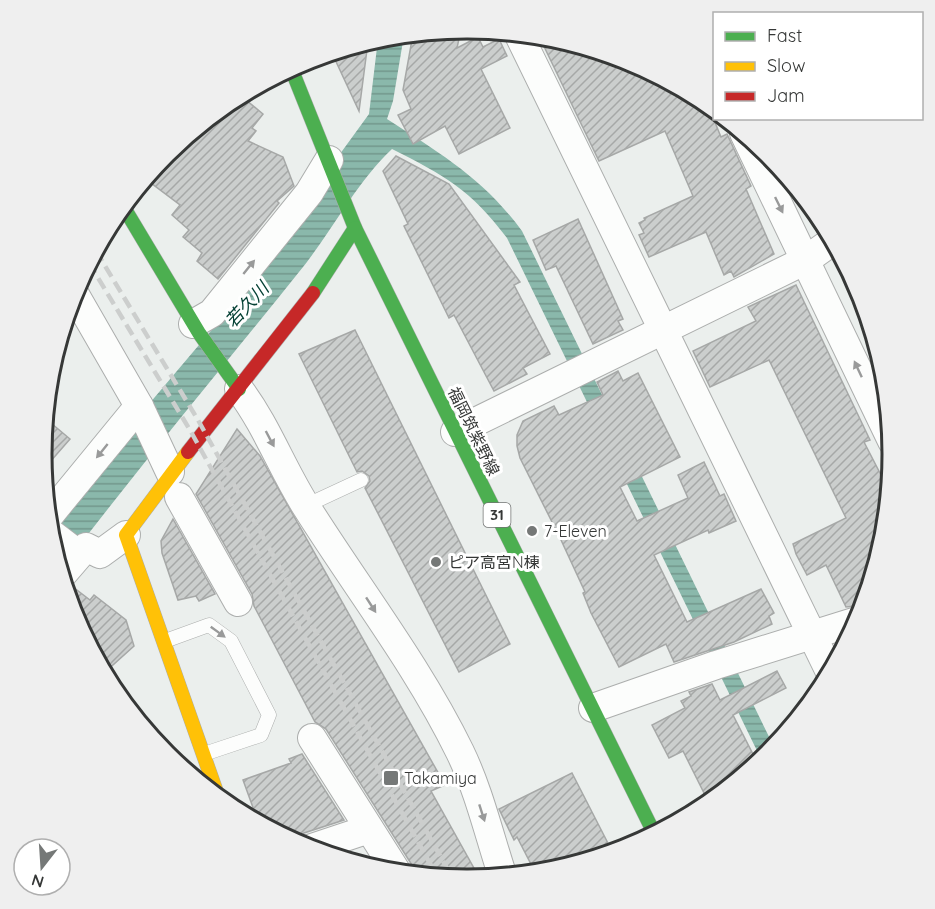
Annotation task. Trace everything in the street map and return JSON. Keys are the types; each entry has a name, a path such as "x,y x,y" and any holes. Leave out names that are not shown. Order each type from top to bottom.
{"street":[{"path":"523,43 826,664"},
{"name":"福岡筑紫野線","path":"295,77 355,228 651,827"},
{"path":"755,155 881,418"},
{"path":"196,328 212,313 309,193 330,163"},
{"path":"128,215 196,328 232,381 253,407 305,506 417,675 459,750 471,778 500,868"},
{"path":"70,565 86,547 100,555 126,535 232,381 339,259 355,228"},
{"path":"455,432 806,260 826,246"},
{"path":"80,304 139,406 170,473 238,602"},
{"path":"56,507 139,406"},
{"path":"126,535 214,783"},
{"path":"593,708 724,662 846,624"},
{"path":"314,741 391,863"},
{"path":"324,844 369,829"}],"lane":[{"path":"305,506 362,480"},
{"path":"165,641 208,625 231,641 269,715 261,735 204,754"}],"water":[{"name":"若久川","path":"402,45 393,101 387,119 460,168 492,196 522,231 770,739 757,751 507,238 494,221 456,185 392,149 366,178 311,257 66,563 58,525 127,430 215,326 369,114 377,49"}],"building":[{"path":"459,39 457,48 474,39 479,39 483,47 500,41 507,56 481,69 510,128 459,154 445,126 413,144 398,115 411,109 403,90 411,43"},
{"path":"544,46 575,53 627,71 675,95 714,121 721,137 727,134 751,186 746,189 774,254 734,277 731,271 724,275 706,232 649,257 639,235 644,233 639,223 645,220 644,218 693,196 665,131 599,161"},
{"path":"367,51 359,111 336,61"},
{"path":"248,102 263,114 252,128 256,131 248,141 283,157 294,186 277,201 279,203 218,279 197,261 202,253 183,237 189,230 172,215 180,205 152,184 194,142"},
{"path":"396,156 449,184 520,282 514,285 550,354 523,368 527,374 494,391 454,315 449,318 404,226 408,224 383,171"},
{"path":"578,219 623,319 618,321 623,330 593,344 556,266 546,270 533,240"},
{"path":"796,285 870,440 864,442 882,474 875,536 854,606 846,607 826,565 807,575 796,554 793,544 846,518 769,360 710,387 693,351 756,321 748,307"},
{"name":"ピア高宮N棟","path":"355,330 510,644 459,672 365,488 370,481 369,476 362,471 357,472 299,354"},
{"path":"618,371 623,381 638,373 680,457 620,487 637,521 688,498 678,475 704,462 720,496 724,494 736,521 709,533 708,530 654,555 687,622 761,589 774,613 769,616 772,624 734,642 674,662 666,644 619,667 591,613 583,593 585,592 520,458 517,446 517,435 523,421 554,406 559,415 603,395 597,382"},
{"path":"53,425 70,439 52,459"},
{"path":"237,429 260,456 445,785 431,791 475,870 412,866 326,729 315,722 254,606 252,594 196,494"},
{"path":"173,519 215,594 199,601 196,596 178,600 162,553 161,541"},
{"path":"74,588 90,600 94,595 126,620 134,646 111,667 95,638"},
{"path":"777,671 786,688 733,715 753,755 705,795 683,751 669,758 652,725 685,708 681,701 691,696 689,692 712,684 720,700"},
{"path":"302,754 344,820 302,835 254,810 243,780 291,763 289,759"},
{"path":"572,773 609,845 575,856 531,865 517,837 514,840 499,809"}],"railway":[{"path":"101,260 198,420 448,869"},
{"path":"94,272 190,430 433,868"}],"traffic: fast":[{"path":"295,77 355,228 651,827"},
{"path":"128,215 199,333 239,389"},
{"path":"313,293 355,228"}],"traffic: slow":[{"path":"188,452 126,535 213,783"}],"traffic: jam":[{"path":"188,452 313,293"}],"place":[{"name":"7-Eleven","path":"532,531"},
{"name":"ピア高宮N棟","path":"436,562"},
{"name":"Takamiya","path":"391,778"}]}
